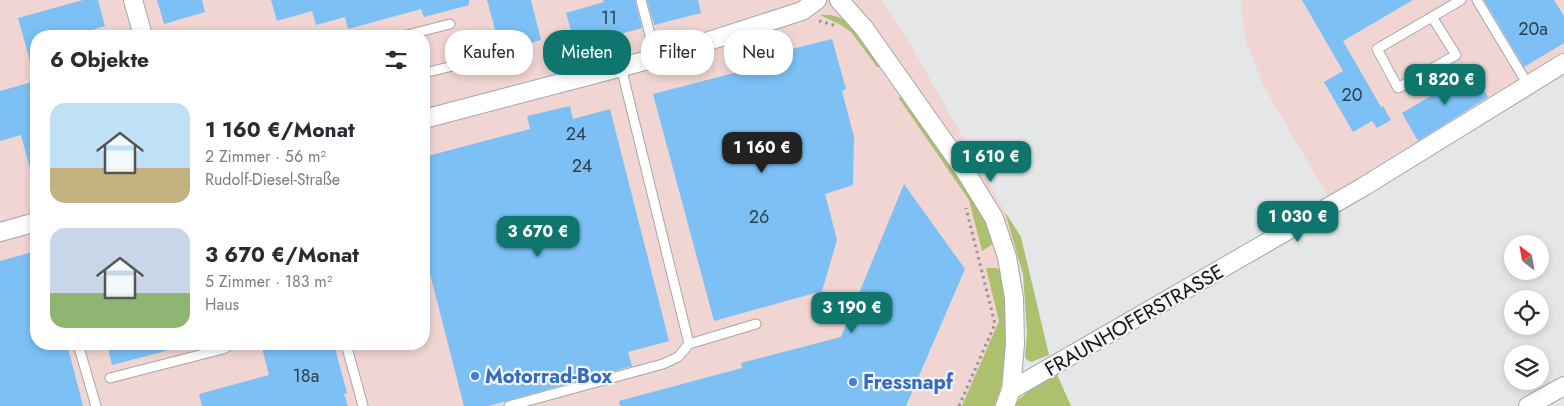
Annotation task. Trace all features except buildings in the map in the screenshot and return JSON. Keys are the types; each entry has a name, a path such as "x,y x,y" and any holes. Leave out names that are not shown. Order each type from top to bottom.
{"street":[{"path":"133,0 141,30"},
{"path":"714,39 802,11 817,0"},
{"path":"839,0 864,28 965,171 994,218 1007,257 1014,298 1015,344 1008,398"},
{"name":"FRAUNHOFERSTRASSE","path":"1008,398 1363,187 1564,63"},
{"path":"430,117 591,75"},
{"path":"0,232 30,224"},
{"path":"1528,406 1564,386"}],"lane":[{"path":"641,0 649,30"},
{"path":"1432,17 1456,55 1398,88 1377,49 1461,0"},
{"path":"1477,0 1528,85"},
{"path":"426,30 450,24"},
{"path":"430,72 445,68"},
{"path":"623,75 689,344"},
{"path":"509,406 663,364 678,357 689,344 756,324"},
{"path":"80,350 96,406"},
{"path":"110,378 219,350"},
{"path":"348,350 363,406"}],"path":[{"path":"802,11 818,21 835,25 841,29"},
{"path":"959,406 995,324 965,203"}],"shaded area":[{"path":"0,0 881,0 913,49 1021,237 1021,406 0,406"},
{"path":"1243,0 1564,0 1564,70 1334,207 1263,85 1245,38 1241,6"}],"green space":[{"path":"820,15 831,15 841,18 850,24 858,31 883,67 877,67 851,32"},
{"path":"898,97 905,98 967,186 987,224 994,243 982,251 969,200"},
{"path":"1005,212 1021,237 1049,355 1031,362 1025,357 1027,333 1023,274"},
{"path":"986,268 996,268 1001,271 1006,322 1004,375 994,406 962,406 999,321"},
{"path":"1055,370 1071,406 1014,406 1019,399"}],"place":[{"name":"Motorrad-Box","path":"475,376"},
{"name":"Fressnapf","path":"853,382"}]}
